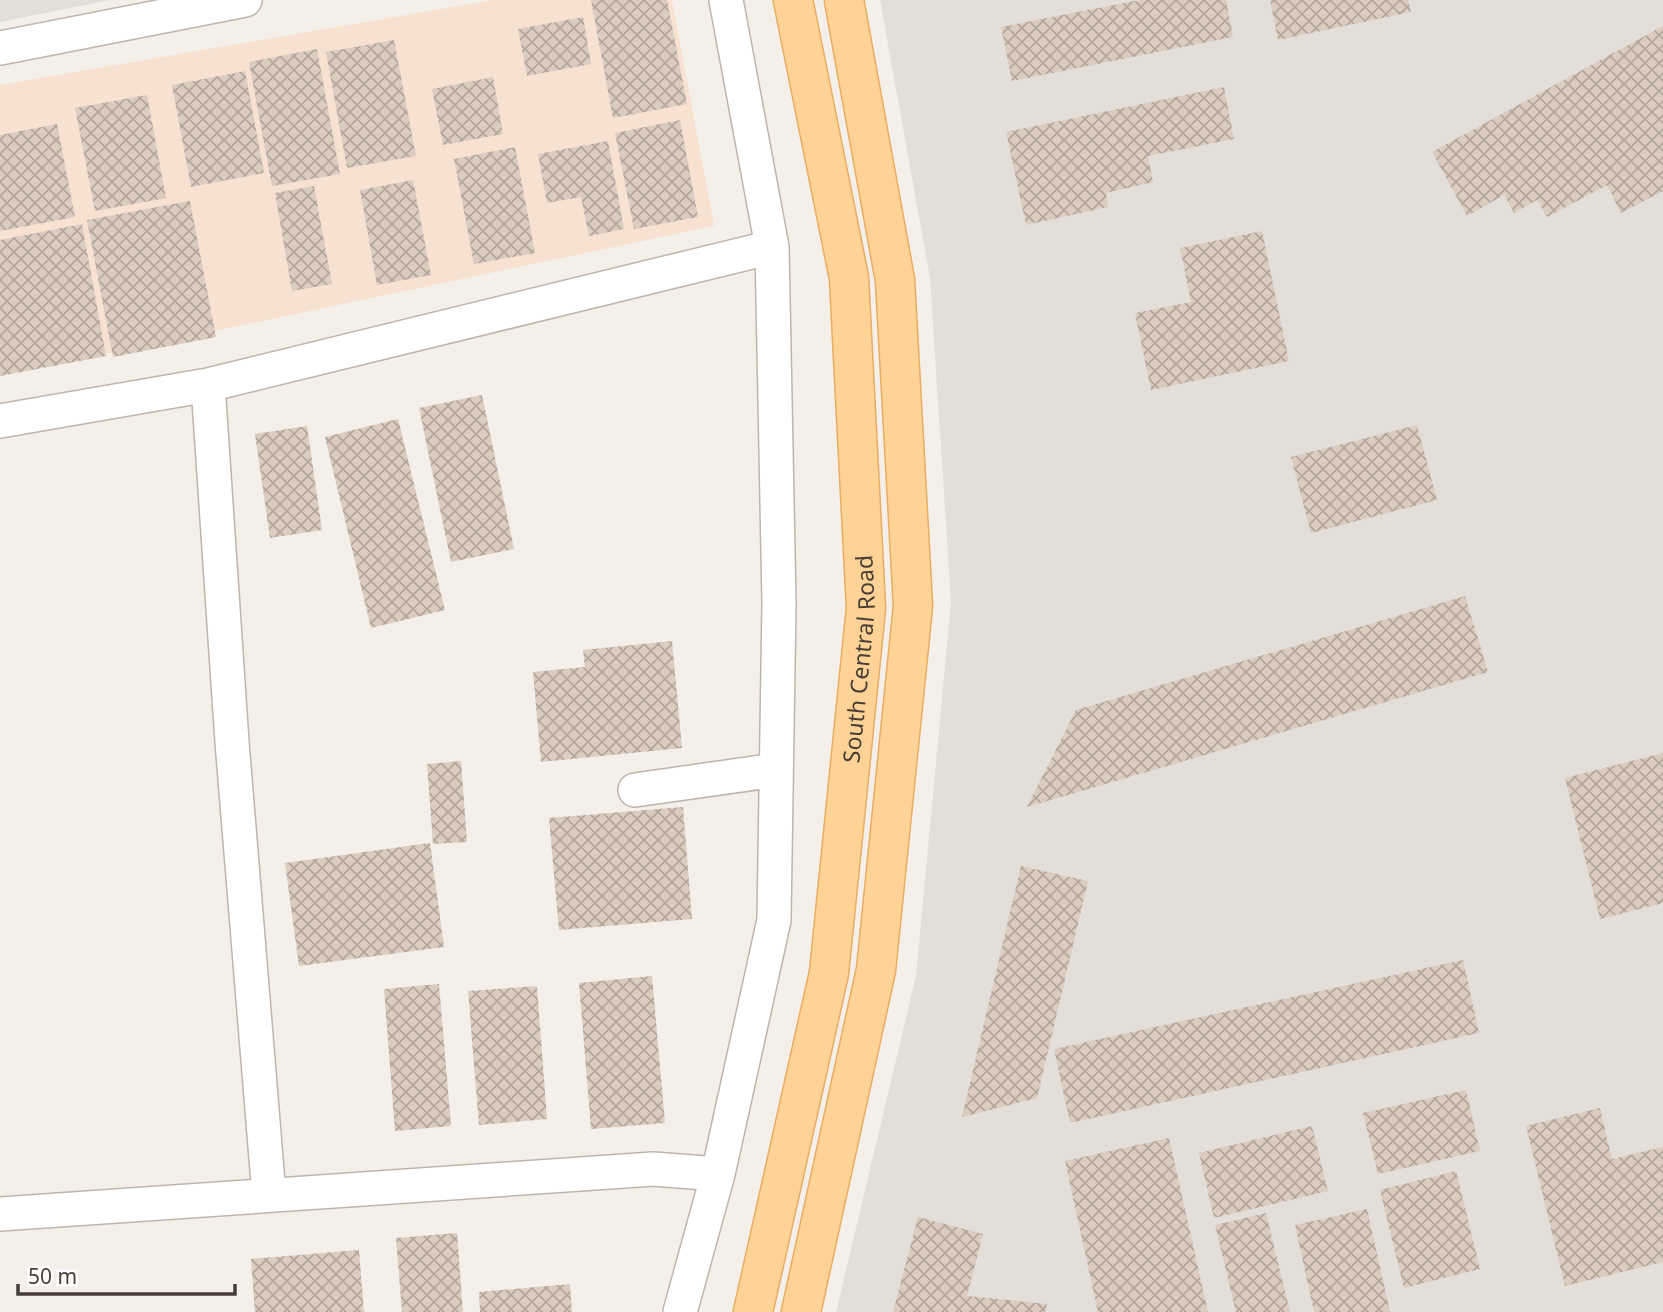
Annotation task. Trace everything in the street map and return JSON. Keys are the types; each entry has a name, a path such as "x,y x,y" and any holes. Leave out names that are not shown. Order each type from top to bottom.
{"main road":[{"name":"South Central Road","path":"753,1312 828,973 866,608 849,278 793,0"},
{"name":"South Central Road","path":"801,1312 876,970 912,606 895,280 844,0"}],"street":[{"path":"0,48 245,0"},
{"path":"680,1312 718,1174 774,920 779,603 772,247 726,0"},
{"path":"0,421 208,385 772,247"},
{"path":"208,385 269,1195"},
{"path":"635,790 776,770"},
{"path":"0,1214 653,1169 718,1174"}],"shaded area":[{"path":"0,0 110,0 0,22"},
{"path":"493,0 672,0 714,226 0,376 0,85"},
{"path":"880,0 1663,0 1663,1312 836,1312 916,976 951,602 930,278"}],"building":[{"path":"591,0 667,0 687,104 613,118"},
{"path":"1140,0 1226,0 1233,37 1012,81 1001,27"},
{"path":"1270,0 1408,0 1411,12 1278,40"},
{"path":"583,17 591,64 527,76 518,29"},
{"path":"1663,26 1663,191 1621,213 1607,185 1547,217 1537,200 1514,213 1504,195 1467,216 1432,152"},
{"path":"394,40 416,156 347,168 326,52"},
{"path":"317,49 340,174 272,186 249,62"},
{"path":"245,71 264,173 191,187 172,85"},
{"path":"493,77 503,134 443,145 432,89"},
{"path":"1224,87 1234,139 1148,156 1153,182 1106,193 1108,207 1026,225 1006,132"},
{"path":"147,95 166,198 95,211 75,108"},
{"path":"680,120 698,217 634,229 615,133"},
{"path":"57,124 75,217 0,231 0,135"},
{"path":"608,141 624,229 589,236 581,197 547,203 538,154"},
{"path":"515,147 535,253 474,264 454,159"},
{"path":"413,180 431,275 377,285 360,190"},
{"path":"314,186 332,284 292,291 275,193"},
{"path":"190,201 216,337 113,357 87,220"},
{"path":"82,224 106,356 0,376 0,240"},
{"path":"1262,231 1289,361 1151,390 1135,313 1191,302 1180,248"},
{"path":"482,395 514,549 451,562 419,408"},
{"path":"398,419 445,610 371,628 325,437"},
{"path":"1417,425 1437,500 1311,533 1291,457"},
{"path":"307,426 322,530 270,538 255,434"},
{"path":"1465,596 1488,672 1027,807 1076,710"},
{"path":"672,641 682,748 541,762 533,672 585,667 583,650"},
{"path":"1663,753 1663,903 1600,919 1565,778"},
{"path":"461,761 467,842 433,844 427,764"},
{"path":"683,807 692,919 559,930 549,818"},
{"path":"430,843 444,947 299,966 285,863"},
{"path":"1021,866 1088,881 1037,1098 962,1117"},
{"path":"1463,960 1479,1033 1070,1123 1054,1049"},
{"path":"652,976 665,1123 591,1129 579,983"},
{"path":"439,984 451,1126 395,1131 384,989"},
{"path":"537,986 547,1119 479,1125 468,991"},
{"path":"1466,1090 1480,1151 1378,1174 1363,1113"},
{"path":"1600,1108 1612,1159 1663,1147 1663,1262 1565,1286 1526,1126"},
{"path":"1312,1126 1328,1191 1214,1218 1199,1153"},
{"path":"1169,1138 1208,1312 1098,1312 1065,1161"},
{"path":"1456,1171 1480,1269 1404,1288 1380,1190"},
{"path":"1367,1209 1390,1312 1314,1312 1295,1225"},
{"path":"1266,1213 1290,1312 1236,1312 1215,1225"},
{"path":"918,1217 983,1234 967,1296 1047,1304 1045,1312 893,1312"},
{"path":"457,1233 463,1312 402,1312 396,1238"},
{"path":"359,1250 364,1312 255,1312 251,1259"},
{"path":"570,1284 572,1312 480,1312 479,1292"}]}
